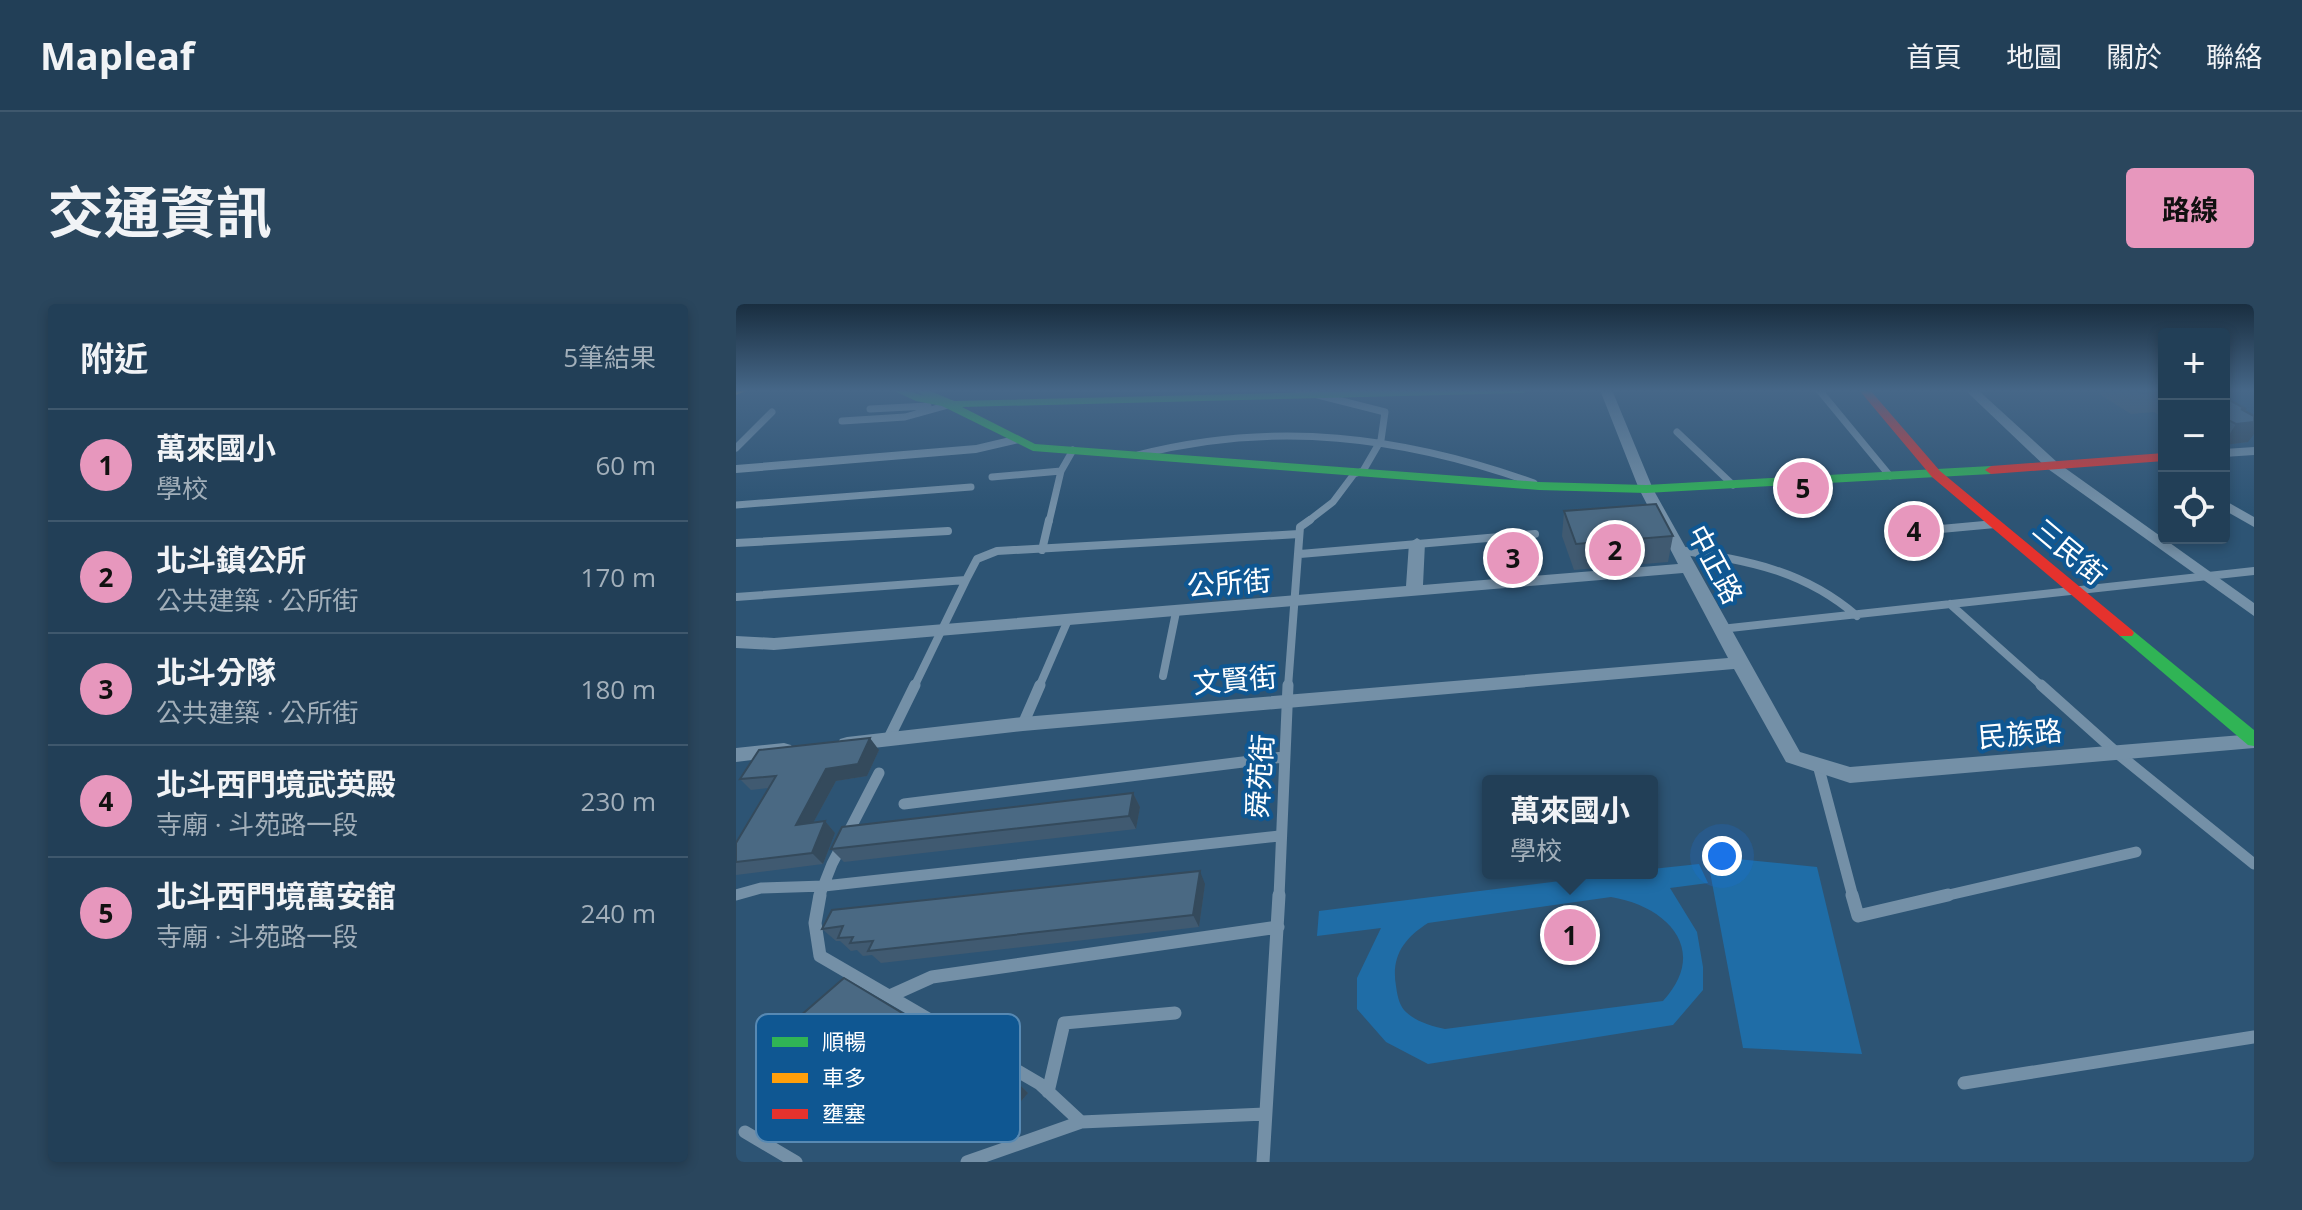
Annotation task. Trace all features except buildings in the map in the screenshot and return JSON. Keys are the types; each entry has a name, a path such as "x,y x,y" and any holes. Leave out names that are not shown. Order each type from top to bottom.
{"street":[{"path":"736,469 976,449 1020,430"},
{"path":"1026,430 1033,447 1539,486 1646,489 2158,460"},
{"name":"中正路","path":"1622,430 1646,489 1687,568 1793,757"},
{"name":"三民街","path":"1898,430 1936,474 2254,740"},
{"path":"2014,430 2053,466 2254,611"},
{"path":"2230,453 2253,451"},
{"path":"2230,508 2254,523"},
{"path":"1414,592 1417,543"},
{"name":"公所街","path":"736,642 774,644 1296,603 1687,568"},
{"name":"文賢街","path":"827,746 1023,724 1740,663"},
{"name":"民族路","path":"1793,757 1850,775 2254,740"},
{"path":"736,755 797,749"}],"lane":[{"path":"888,740 977,559 997,551 1299,534 1300,527 1333,502 1354,474 1363,471 1381,440 1382,430"},
{"path":"1852,430 1890,476"},
{"path":"736,433 751,432"},
{"path":"736,448 751,432"},
{"path":"1677,432 1733,485"},
{"path":"1138,455 1176,443 1259,436 1381,440 1502,471 1539,486"},
{"path":"1042,550 1061,471 1073,450"},
{"path":"992,477 1061,471"},
{"path":"736,505 971,487"},
{"path":"1930,530 1995,524"},
{"path":"736,543 948,531"},
{"name":"舜苑街","path":"1263,1162 1278,927 1283,757 1300,554 1299,534"},
{"path":"1300,554 1535,534"},
{"path":"1679,550 1774,565 1839,598 1857,616"},
{"path":"1721,629 2254,571"},
{"path":"736,597 966,580"},
{"path":"1950,604 2117,753 2254,864"},
{"path":"1163,676 1176,612"},
{"path":"1023,724 1068,620"},
{"path":"904,804 1283,757"},
{"path":"1818,765 1858,916 2136,852"},
{"path":"879,773 862,809 850,824 824,886 815,917 820,956 923,1014"},
{"path":"736,895 761,888 824,886 1279,836"},
{"path":"892,995 932,977 1278,927"},
{"path":"1048,1092 1064,1023 1175,1013"},
{"path":"1964,1083 2254,1037"},
{"path":"1020,1075 1048,1092 1081,1122"},
{"path":"967,1162 1081,1122 1265,1114"},
{"path":"745,1132 756,1138"},
{"path":"762,1142 796,1162"}],"shaded area":[{"path":"1707,856 1817,867 1862,1054 1743,1048"},
{"path":"1699,864 1708,883 1670,888 1697,932 1703,990 1673,1025 1428,1064 1386,1042 1357,1009 1357,978 1381,928 1317,936 1319,911 1576,879 1658,879 1658,868","holes":["1611,897 1649,910 1676,933 1682,948 1683,964 1677,982 1663,1001 1445,1029 1418,1020 1401,1005 1395,976 1397,958 1406,942 1428,923"]}],"traffic: fast":[{"path":"999,430 1033,447 1539,486 1646,489 1991,470"},
{"path":"2126,633 2254,740"}],"traffic: jam":[{"path":"1898,430 1936,474 2126,633"},
{"path":"1991,470 2158,457"}],"place":[{"name":"北斗西門境萬安舘","path":"1803,488"},
{"name":"北斗西門境武英殿","path":"1914,531"},
{"name":"北斗鎮公所","path":"1615,550"},
{"name":"北斗分隊","path":"1513,558"},
{"name":"萬來國小","path":"1570,935"}]}
